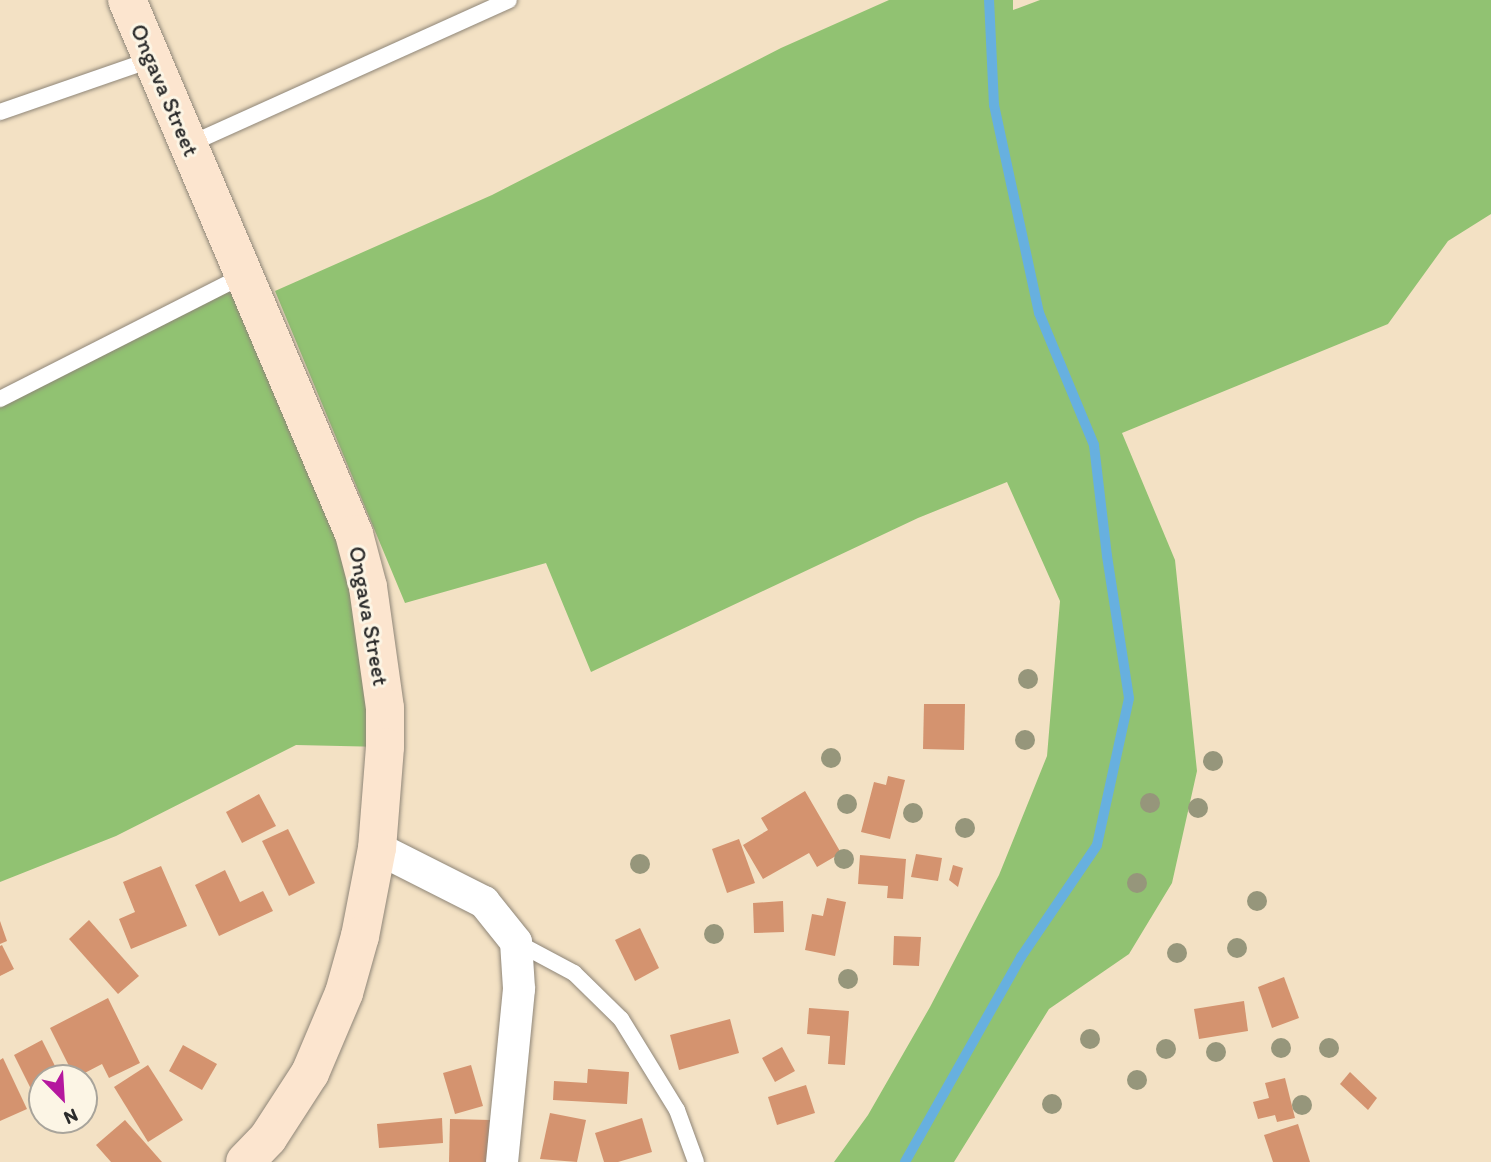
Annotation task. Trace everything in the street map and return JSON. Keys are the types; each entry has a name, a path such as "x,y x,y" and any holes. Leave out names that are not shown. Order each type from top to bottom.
{"street":[{"name":"Ongava Street","path":"127,0 354,534 368,587 385,708 385,747 377,848 360,936 344,993 310,1073 268,1138 245,1162"},
{"path":"377,848 484,902 516,942 519,989 502,1162"}],"lane":[{"path":"188,145 509,0"},
{"path":"0,112 153,59"},
{"path":"0,399 244,275"},
{"path":"516,942 574,973 621,1019 677,1110 696,1162"}],"green space":[{"path":"889,0 1013,0 1013,10 1040,0 1491,0 1491,214 1448,241 1388,324 1122,433 1175,560 1197,771 1172,883 1129,954 1049,1009 954,1162 834,1162 868,1115 930,1007 999,875 1047,756 1060,601 1007,482 918,518 591,672 546,563 405,603 275,291 492,195 781,48"},
{"path":"244,275 354,534 385,747 296,745 116,836 0,882 0,399"}],"building":[{"path":"924,704 965,704 964,750 923,749"},
{"path":"888,776 905,780 890,839 861,832 874,782 886,785"},
{"path":"805,791 841,853 817,867 809,853 763,879 743,845 768,830 761,818"},
{"path":"259,794 276,826 242,843 226,812"},
{"path":"288,829 315,883 289,896 262,841"},
{"path":"739,839 755,883 727,893 712,849"},
{"path":"916,854 942,858 938,881 911,877"},
{"path":"860,855 906,859 903,899 887,898 888,886 858,884"},
{"path":"953,865 963,868 958,887 949,880"},
{"path":"161,866 187,926 131,949 119,919 135,912 123,882"},
{"path":"225,870 240,902 263,891 273,911 219,936 195,885"},
{"path":"827,898 846,902 835,956 805,950 812,914 823,916"},
{"path":"783,901 784,932 754,933 753,903"},
{"path":"89,920 139,976 118,994 69,939"},
{"path":"0,921 7,941 0,944"},
{"path":"640,928 659,968 635,981 615,940"},
{"path":"894,936 921,937 919,966 893,965"},
{"path":"2,945 14,969 0,976 0,946"},
{"path":"1284,977 1299,1018 1272,1028 1258,987"},
{"path":"108,998 140,1063 109,1078 102,1064 68,1064 50,1028"},
{"path":"1244,1001 1248,1031 1199,1039 1194,1009"},
{"path":"809,1008 849,1011 845,1065 828,1064 830,1036 807,1034"},
{"path":"730,1019 739,1053 679,1070 670,1035"},
{"path":"42,1040 54,1064 28,1064 28,1083 14,1055"},
{"path":"183,1045 217,1064 202,1090 169,1071"},
{"path":"782,1047 795,1071 775,1082 762,1058"},
{"path":"3,1058 27,1109 0,1121 0,1060"},
{"path":"148,1065 183,1120 148,1142 114,1087"},
{"path":"471,1065 483,1106 455,1114 443,1073"},
{"path":"588,1069 629,1072 627,1104 553,1100 554,1081 587,1083"},
{"path":"1350,1072 1377,1098 1368,1110 1340,1084"},
{"path":"1285,1078 1295,1118 1277,1122 1275,1115 1258,1119 1253,1102 1269,1098 1265,1083"},
{"path":"806,1085 815,1113 777,1125 768,1097"},
{"path":"550,1113 586,1120 577,1162 540,1159"},
{"path":"442,1118 443,1143 379,1148 377,1124"},
{"path":"642,1118 652,1152 618,1162 604,1162 595,1133"},
{"path":"450,1119 491,1120 490,1162 449,1162"},
{"path":"125,1120 162,1162 111,1162 96,1145"},
{"path":"1298,1124 1310,1162 1273,1162 1264,1135"}],"waterway":[{"path":"905,1162 1021,957 1097,845 1129,698 1107,556 1094,445 1039,313 994,105 989,0"}]}
